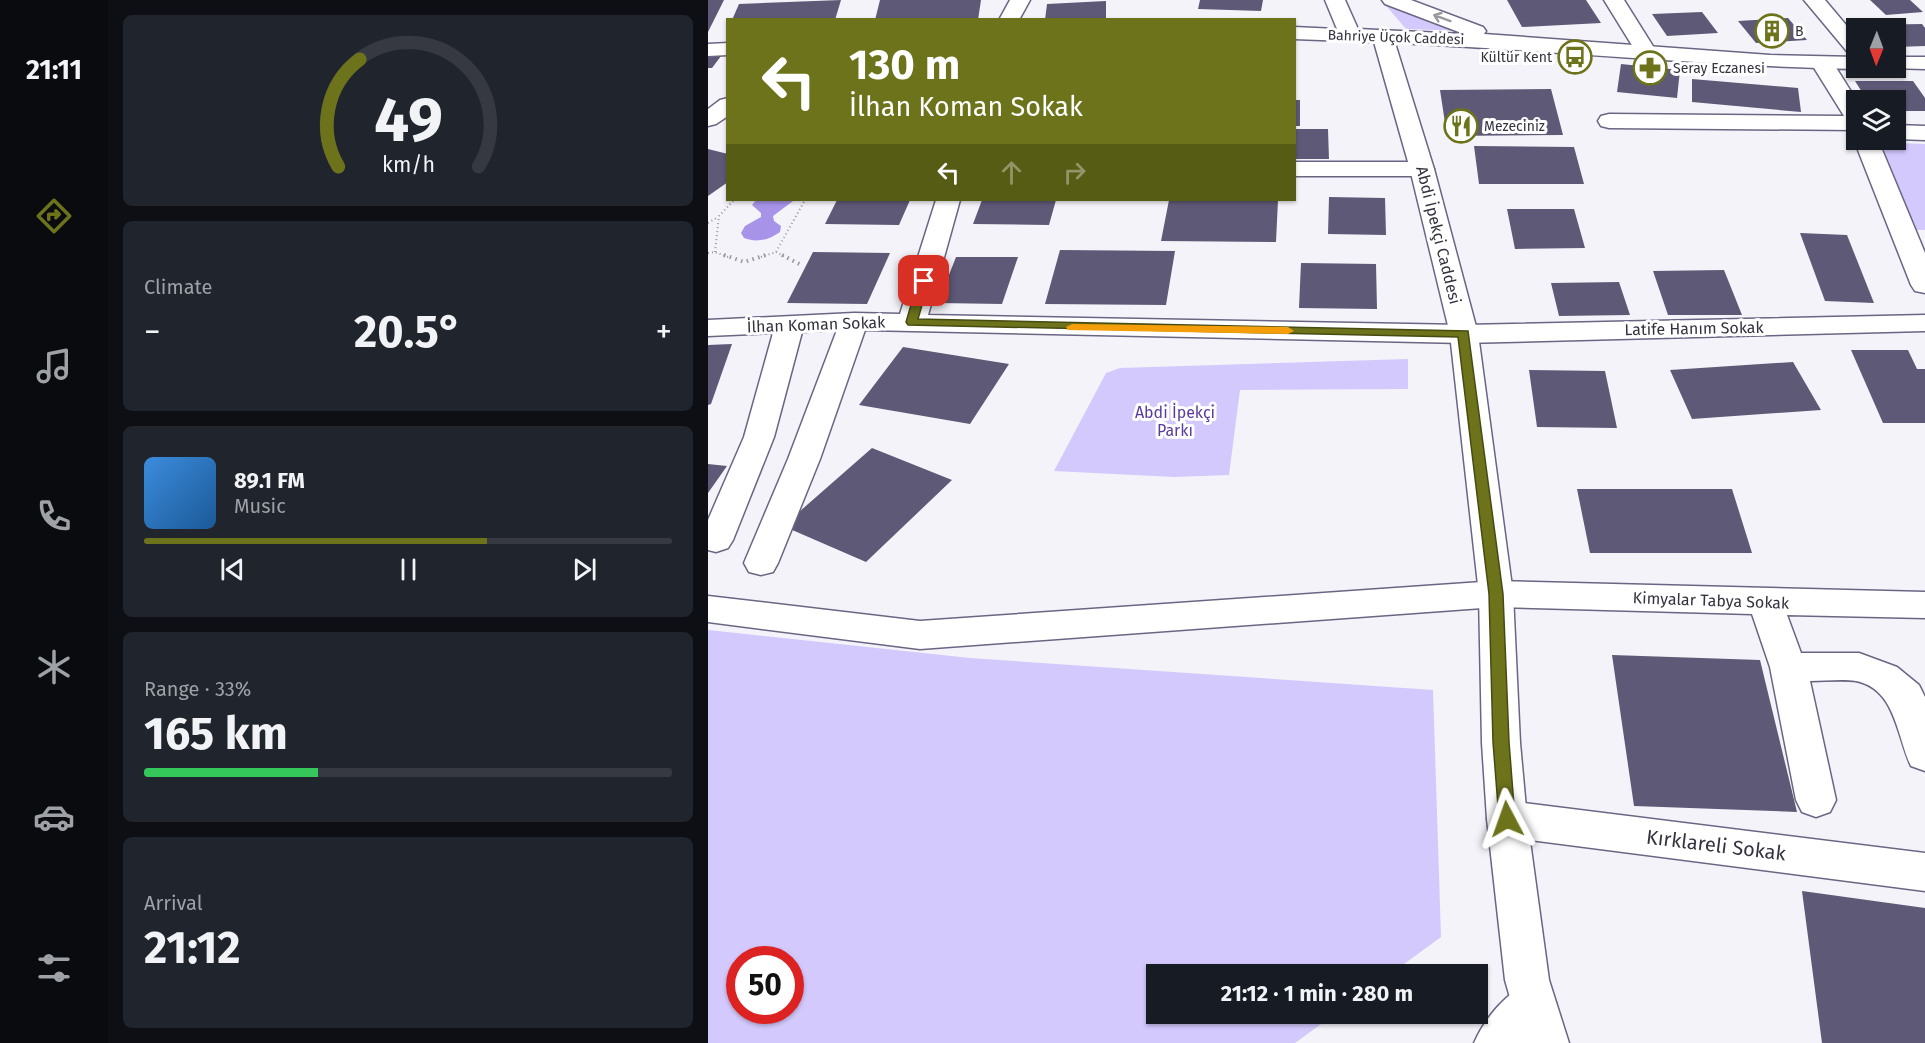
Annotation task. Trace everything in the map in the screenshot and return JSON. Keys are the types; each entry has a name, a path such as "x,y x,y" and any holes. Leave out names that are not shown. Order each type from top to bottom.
{"street":[{"path":"1010,18 1020,0"},
{"name":"Abdi İpekçi Caddesi","path":"1335,0 1380,24 1422,168 1464,334 1496,594 1501,742 1507,819 1527,980 1540,1023"},
{"path":"1614,0 1645,51"},
{"path":"1815,0 1846,38"},
{"path":"1380,24 1479,32 1518,42"},
{"name":"Bahriye Üçok Caddesi","path":"1296,33 1380,24 1518,42 1846,63"},
{"path":"708,50 726,50"},
{"path":"1822,63 1846,103"},
{"path":"1906,63 1925,63"},
{"path":"708,119 726,106"},
{"path":"1609,121 1846,121"},
{"path":"1906,132 1925,133"},
{"path":"1870,150 1925,285"},
{"path":"1296,169 1422,168"},
{"path":"912,322 948,201"},
{"path":"761,563 804,459 854,321"},
{"name":"İlhan Koman Sokak","path":"708,328 854,321 1027,327 1464,334"},
{"name":"Latife Hanım Sokak","path":"1464,334 1925,323"},
{"path":"716,540 759,437 790,324"},
{"name":"Kimyalar Tabya Sokak","path":"708,609 920,635 1496,594 1925,606"},
{"path":"1765,601 1788,667 1816,800"},
{"path":"1788,667 1859,667 1884,677 1906,696 1925,755"},
{"name":"Kırklareli Sokak","path":"1507,819 1925,872"},
{"path":"1497,1043 1540,1023"}],"path":[{"path":"708,223 719,216 733,201"},
{"path":"708,253 715,252 744,262 776,252 804,201"},
{"path":"715,252 719,216"},
{"path":"776,252 803,266"}],"green space":[{"path":"1381,0 1385,0 1466,31 1406,29"},
{"path":"1906,143 1925,144 1925,230 1912,230 1877,150 1906,150"},
{"name":"Abdi İpekçi Parkı","path":"1408,359 1408,389 1240,390 1229,475 1174,477 1054,471 1106,373 1120,368"},
{"path":"708,630 970,658 1433,690 1441,937 1404,964 1146,964 1146,1024 1321,1024 1295,1043 708,1043"}],"shaded area":[{"path":"755,201 793,201 773,216 774,221 781,226 780,232 767,239 758,240 744,238 741,233 745,226 761,217 761,213 752,205"}],"building":[{"path":"708,0 724,0 708,32"},
{"path":"841,0 836,18 733,18 739,4"},
{"path":"880,0 981,0 978,18 876,18"},
{"path":"1200,0 1263,0 1261,11 1198,9"},
{"path":"1507,0 1586,0 1601,23 1522,27"},
{"path":"1870,0 1910,0 1923,12 1886,15"},
{"path":"1106,1 1106,18 1045,18 1047,4"},
{"path":"1702,12 1718,33 1667,36 1652,14"},
{"name":"B","path":"1788,18 1807,40 1756,43 1738,21"},
{"path":"1906,24 1922,24 1925,28 1925,46 1906,47"},
{"path":"708,56 721,56 712,68 708,68"},
{"path":"1621,64 1680,70 1677,98 1617,92"},
{"path":"1692,79 1798,88 1801,112 1692,102"},
{"path":"1855,81 1913,81 1925,98 1925,111 1906,111 1906,90 1861,90"},
{"path":"1551,89 1563,135 1447,136 1440,90"},
{"path":"1296,100 1300,100 1300,126 1296,126"},
{"path":"1296,129 1328,129 1329,159 1296,159"},
{"path":"1474,146 1574,147 1584,184 1479,184"},
{"path":"708,149 726,154 726,183 708,196"},
{"path":"1329,197 1385,198 1386,235 1328,234"},
{"path":"836,201 910,201 899,225 825,224"},
{"path":"982,201 1056,201 1049,225 973,224"},
{"path":"1169,201 1278,201 1276,242 1161,241"},
{"path":"1507,209 1574,209 1585,248 1515,249"},
{"path":"1800,233 1847,235 1874,303 1825,301"},
{"path":"1060,250 1175,251 1166,305 1045,304"},
{"path":"813,252 890,253 867,304 787,303"},
{"path":"956,257 1018,257 1002,304 938,303"},
{"path":"1301,263 1376,264 1377,309 1299,308"},
{"path":"1724,270 1742,315 1668,315 1653,271"},
{"path":"1619,282 1630,315 1559,316 1551,283"},
{"path":"732,344 711,404 708,405 708,345"},
{"path":"903,347 1009,364 970,424 859,405"},
{"path":"1851,350 1908,350 1917,369 1925,369 1925,423 1883,423"},
{"path":"1793,362 1821,410 1692,419 1670,370"},
{"path":"1529,370 1605,371 1617,428 1537,427"},
{"path":"872,448 952,480 866,562 783,526"},
{"path":"708,464 727,466 708,493"},
{"path":"1577,489 1732,489 1752,553 1590,553"},
{"path":"1612,655 1760,660 1797,812 1634,806"},
{"path":"1802,891 1925,908 1925,1043 1822,1043"}],"slow traffic":[{"path":"1072,327 1288,331"}],"place":[{"name":"B","path":"1772,31"},
{"name":"Kültür Kent","path":"1575,57"},
{"name":"Seray Eczanesi","path":"1650,68"},
{"name":"Mezeciniz","path":"1461,126"}],"route":[{"path":"924,281 912,322 1464,334 1496,594 1501,742 1507,819"}]}
